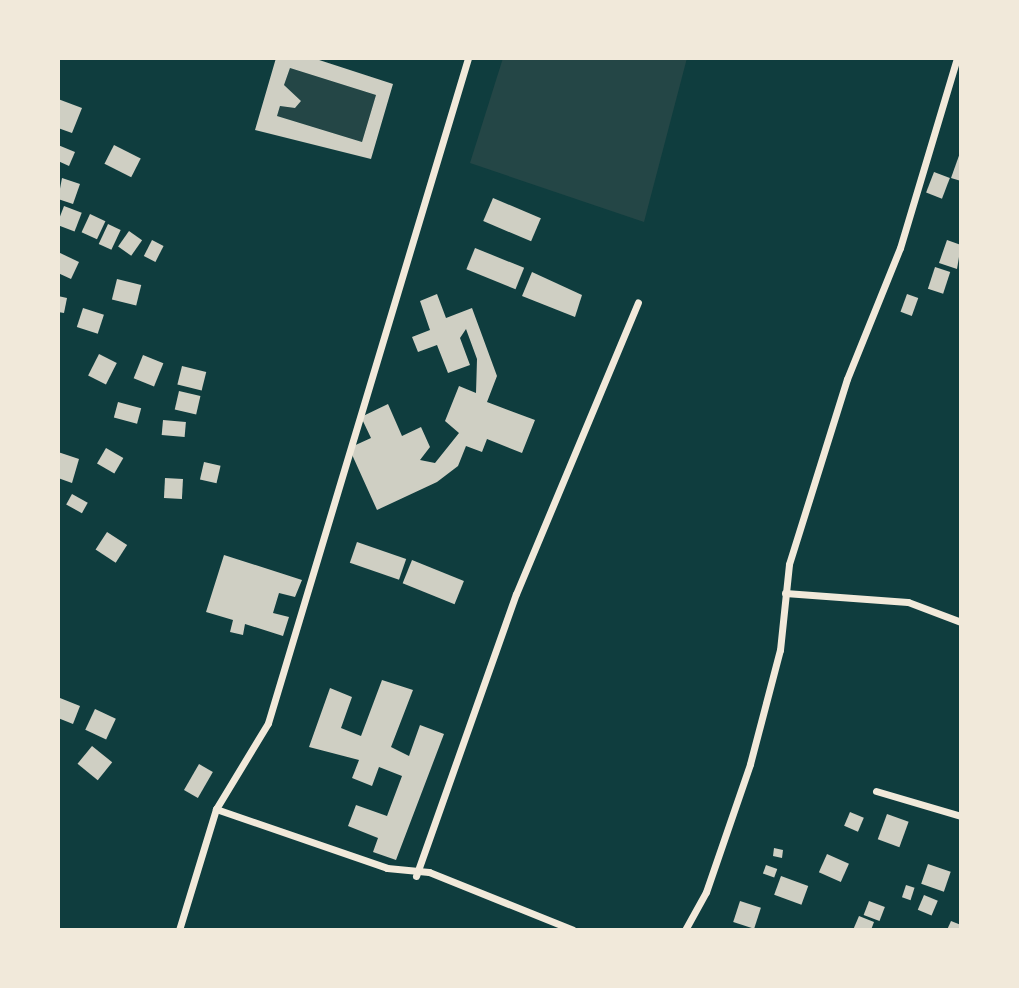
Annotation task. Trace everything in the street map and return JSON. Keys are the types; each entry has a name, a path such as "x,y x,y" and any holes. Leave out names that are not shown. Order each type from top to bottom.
{"street":[{"path":"179,930 216,809 268,723 468,58"},
{"path":"685,930 706,892 750,764 780,650 785,593 841,399 900,248 957,58"},
{"path":"416,876 516,594 638,302"},
{"path":"785,593 908,602 961,622"},
{"path":"876,791 961,816"},
{"path":"216,809 416,876 429,872 573,930"}],"shaded area":[{"path":"503,58 687,58 644,222 470,163"},
{"path":"290,68 376,95 362,142 277,116 280,106 295,108 301,101 284,85"}],"building":[{"path":"276,58 313,58 393,84 371,159 255,130","holes":["290,68 376,95 362,142 277,116 280,106 295,108 301,101 284,85"]},
{"path":"58,99 82,108 72,133 58,128"},
{"path":"58,145 75,152 69,166 58,161"},
{"path":"114,145 141,159 131,177 104,164"},
{"path":"961,150 961,181 951,178"},
{"path":"934,172 950,178 942,199 926,193"},
{"path":"62,178 80,184 73,204 58,199"},
{"path":"493,198 541,218 531,241 483,221"},
{"path":"64,206 82,213 75,231 58,225"},
{"path":"90,214 105,221 97,239 82,232"},
{"path":"108,224 121,230 111,250 99,244"},
{"path":"129,231 142,240 131,256 118,247"},
{"path":"152,240 164,246 155,262 144,256"},
{"path":"947,240 961,245 957,269 939,263"},
{"path":"475,248 524,268 516,289 466,269"},
{"path":"58,252 79,262 71,279 58,273"},
{"path":"935,267 950,272 943,294 928,289"},
{"path":"532,272 582,295 575,317 522,296"},
{"path":"117,279 141,285 136,305 112,299"},
{"path":"437,294 446,318 472,308 497,376 487,402 535,420 522,453 487,439 482,452 466,446 458,466 437,482 377,510 349,448 371,438 361,417 388,404 402,436 421,427 430,447 420,460 435,463 459,433 445,421 459,386 476,393 477,359 466,329 460,338 470,365 448,373 437,345 418,352 412,337 430,330 420,301"},
{"path":"907,294 918,298 912,316 901,312"},
{"path":"58,296 67,298 64,313 58,312"},
{"path":"83,308 104,315 98,334 77,327"},
{"path":"99,354 117,363 106,384 88,375"},
{"path":"143,355 163,363 154,386 134,378"},
{"path":"182,366 206,372 202,390 177,384"},
{"path":"179,391 200,396 196,414 175,410"},
{"path":"118,402 141,408 137,424 114,417"},
{"path":"163,420 186,422 185,437 162,435"},
{"path":"106,448 123,458 114,474 97,464"},
{"path":"58,452 79,459 72,483 58,478"},
{"path":"204,462 221,466 217,483 200,480"},
{"path":"165,478 183,479 182,499 164,498"},
{"path":"72,494 88,503 82,513 66,504"},
{"path":"107,532 127,545 116,563 96,550"},
{"path":"357,542 406,559 399,580 350,563"},
{"path":"224,555 302,580 295,597 279,593 273,613 289,617 283,636 245,624 243,635 230,632 233,620 206,612"},
{"path":"412,560 464,581 455,604 403,583"},
{"path":"382,680 413,690 391,747 409,756 420,725 444,734 396,860 373,852 378,838 348,826 356,805 387,816 402,776 379,767 372,786 352,778 359,760 309,747 330,688 352,697 341,728 361,736"},
{"path":"60,698 80,706 73,724 58,718"},
{"path":"95,709 116,719 106,740 85,730"},
{"path":"92,746 112,762 98,780 78,764"},
{"path":"199,764 213,772 198,798 184,790"},
{"path":"850,812 864,818 858,832 844,826"},
{"path":"887,814 909,822 899,847 878,839"},
{"path":"774,848 783,850 782,858 773,856"},
{"path":"827,854 849,864 841,882 819,872"},
{"path":"928,864 951,872 944,892 921,884"},
{"path":"766,865 777,869 774,878 763,873"},
{"path":"781,876 808,886 801,905 774,895"},
{"path":"906,885 915,888 911,900 902,897"},
{"path":"924,895 938,901 932,916 918,910"},
{"path":"740,901 761,908 754,929 733,922"},
{"path":"869,901 885,907 879,921 864,915"},
{"path":"859,916 874,922 871,930 853,930"},
{"path":"951,921 961,925 961,930 947,930"}]}
